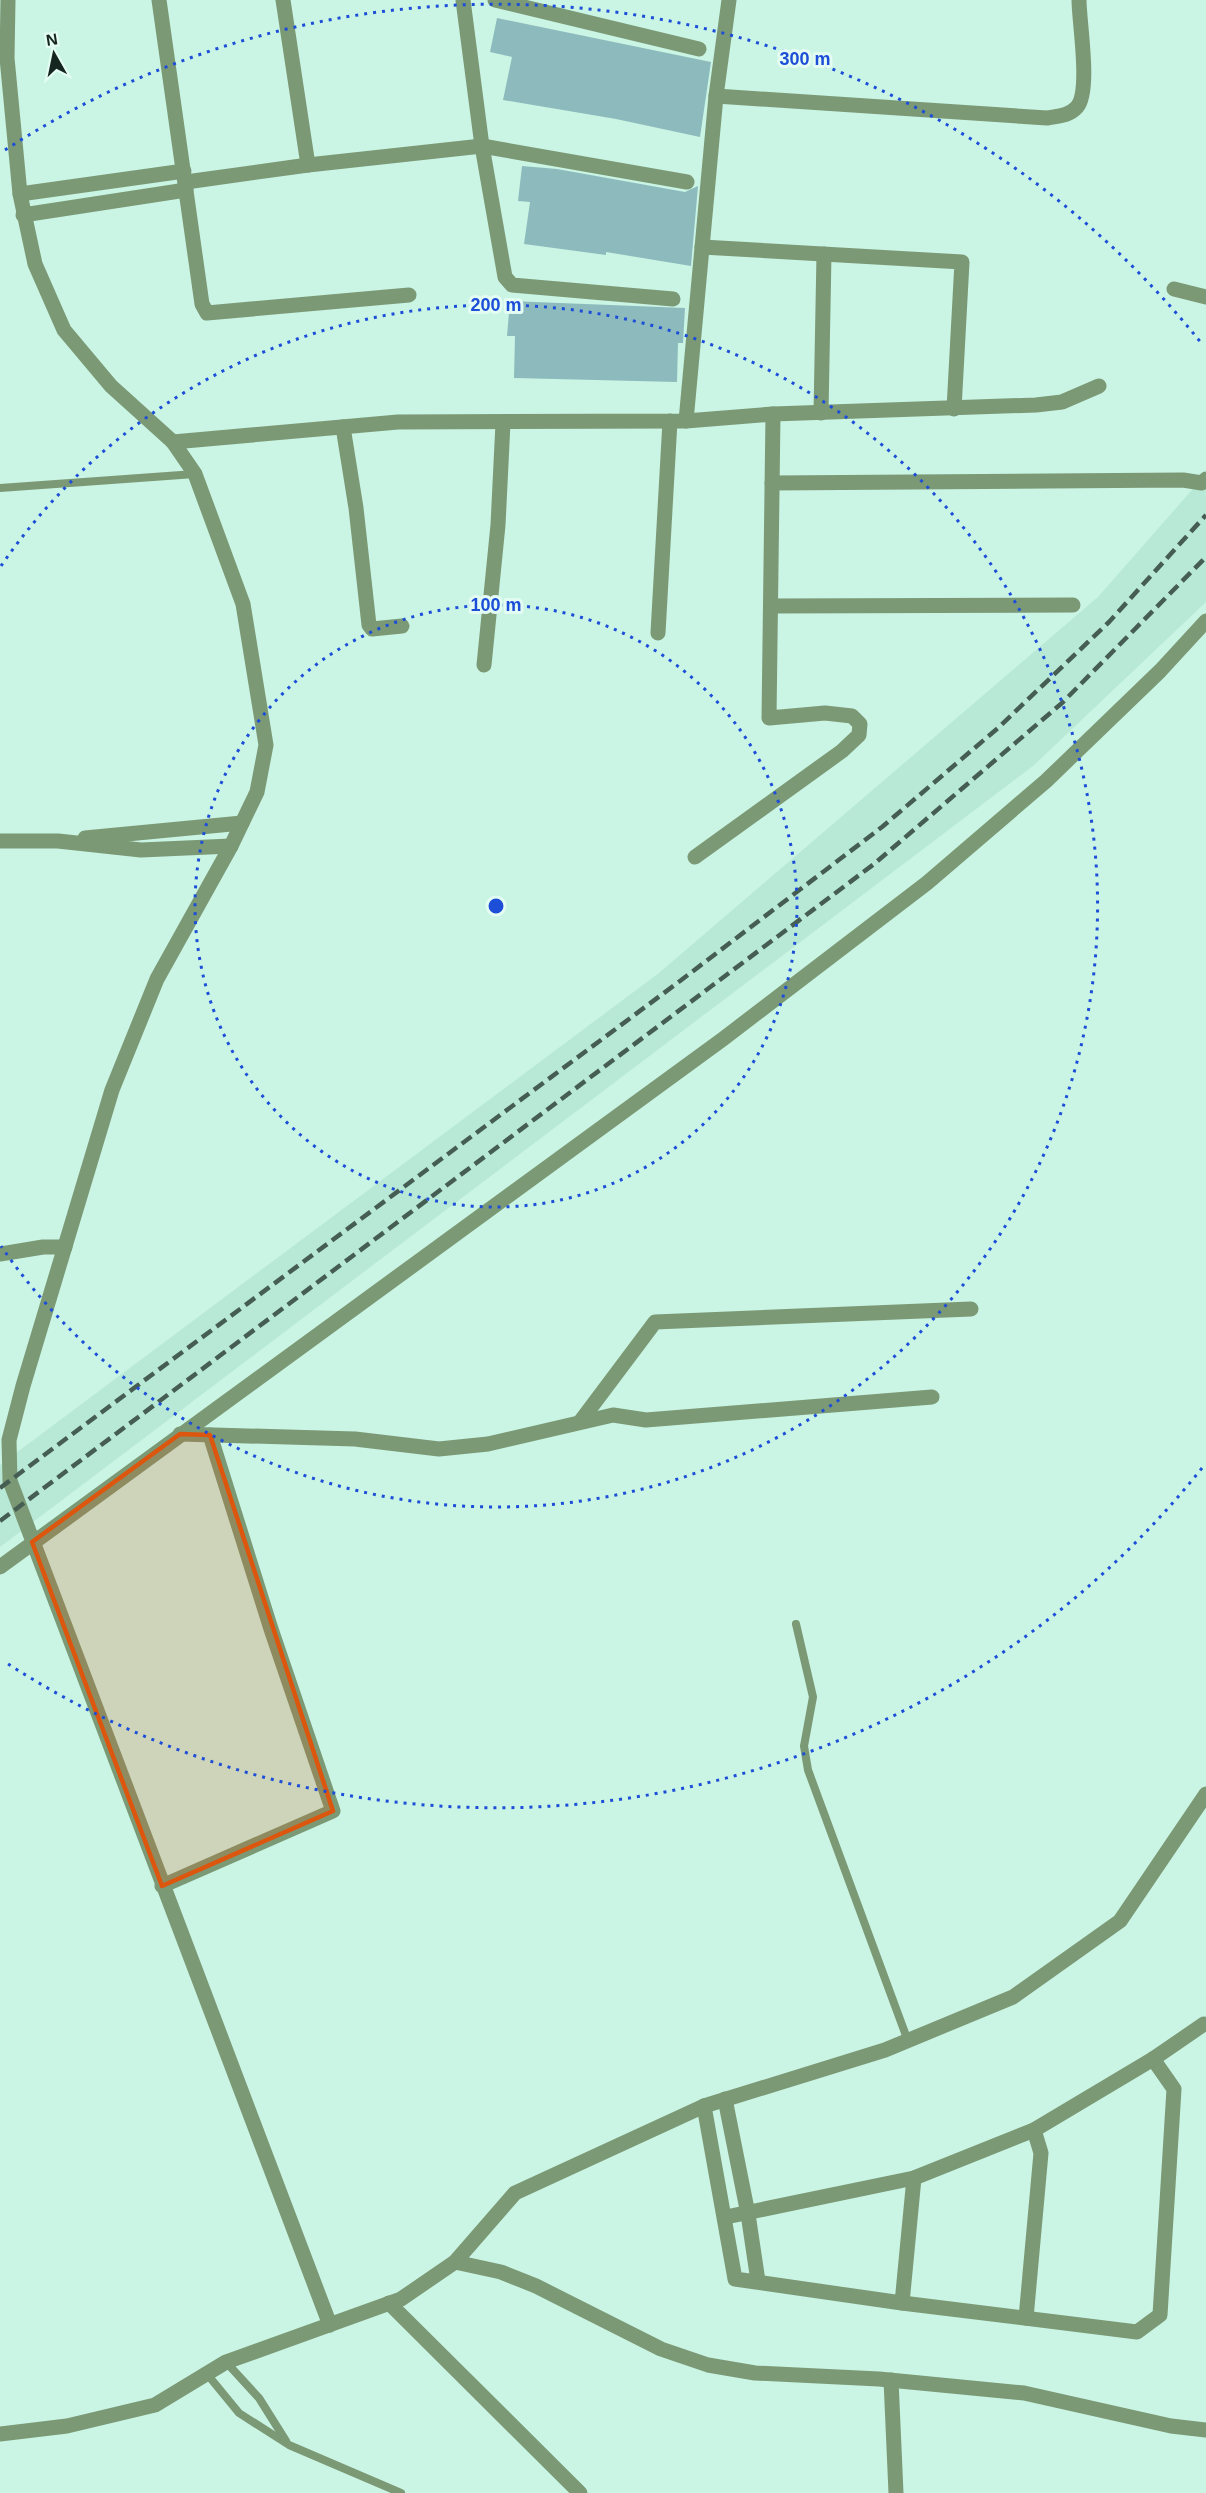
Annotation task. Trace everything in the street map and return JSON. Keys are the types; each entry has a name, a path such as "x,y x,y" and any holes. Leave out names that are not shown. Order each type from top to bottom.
{"street":[{"path":"9,0 4,59 23,215 35,264 64,330 111,386 173,442 195,474 243,604 261,701 266,745 257,792 231,846 157,979 112,1090 23,1386 5,1460 10,1481 32,1542 330,2325"},
{"path":"159,0 202,304 207,313 409,295"},
{"path":"283,0 308,165"},
{"path":"463,0 482,146 505,277 512,285 673,299"},
{"path":"495,0 699,49"},
{"path":"658,633 678,421 702,247 716,96 729,0"},
{"path":"716,96 1047,118 1068,114 1079,105 1084,90 1079,0"},
{"path":"20,194 185,181 482,146 687,182"},
{"path":"23,215 185,181"},
{"path":"702,247 962,262 954,409"},
{"path":"821,413 824,254"},
{"path":"1174,289 1206,297"},
{"path":"173,442 398,422 678,421 773,414 954,409 1062,402 1099,386"},
{"path":"695,857 842,751 859,735 860,724 852,716 825,713 769,718 773,414"},
{"path":"483,665 498,525 503,423"},
{"path":"343,427 356,508 369,625 372,629 402,626"},
{"path":"772,483 1183,480 1202,483 1206,479"},
{"path":"771,606 1073,605"},
{"path":"0,1567 723,1039 927,883 1046,781 1160,671 1206,621"},
{"path":"58,842 156,829 242,823"},
{"path":"0,841 58,842 141,850 231,846"},
{"path":"0,1254 43,1247 65,1247"},
{"path":"580,1422 655,1322 971,1309"},
{"path":"180,1434 355,1439 439,1449 488,1444 613,1415 646,1420 932,1397"},
{"path":"162,1886 333,1811 271,1629 210,1435"},
{"path":"0,2434 67,2426 155,2405 226,2362 401,2299 455,2262 515,2193 704,2106 908,2041 1013,1997 1120,1921 1206,1794"},
{"path":"726,2217 914,2178 1034,2130 1153,2059 1204,2024"},
{"path":"704,2106 726,2217 735,2278 902,2303 1137,2332 1160,2315 1174,2088 1153,2059"},
{"path":"726,2099 758,2281"},
{"path":"1026,2318 1041,2153 1034,2130"},
{"path":"902,2303 914,2178"},
{"path":"455,2262 501,2272 536,2286 661,2349 708,2365 755,2373 891,2380 1024,2393 1171,2426 1206,2430"},
{"path":"389,2303 580,2493"},
{"path":"891,2380 896,2493"}],"lane":[{"path":"0,488 195,474"},
{"path":"796,1624 813,1697 804,1746 808,1770 908,2041"},
{"path":"226,2362 259,2398 289,2445"},
{"path":"207,2374 239,2413 289,2445 401,2493"}],"highlighted area":[{"path":"180,1434 210,1435 333,1811 162,1886 32,1542"}],"shaded area":[{"path":"1206,474 1206,602 1033,766 0,1547 0,1465 659,973 1098,597"}],"building":[{"path":"497,18 711,62 700,137 616,119 503,100 512,57 490,52"},
{"path":"522,166 557,169 685,192 698,186 691,266 606,252 606,255 524,244 530,202 518,201"},
{"path":"510,301 685,308 683,343 678,343 677,382 514,378 515,336 507,336"}],"railway":[{"path":"0,1488 680,981 882,827 998,728 1109,622 1206,515"},
{"path":"0,1521 874,864 1062,703 1206,557"}]}
